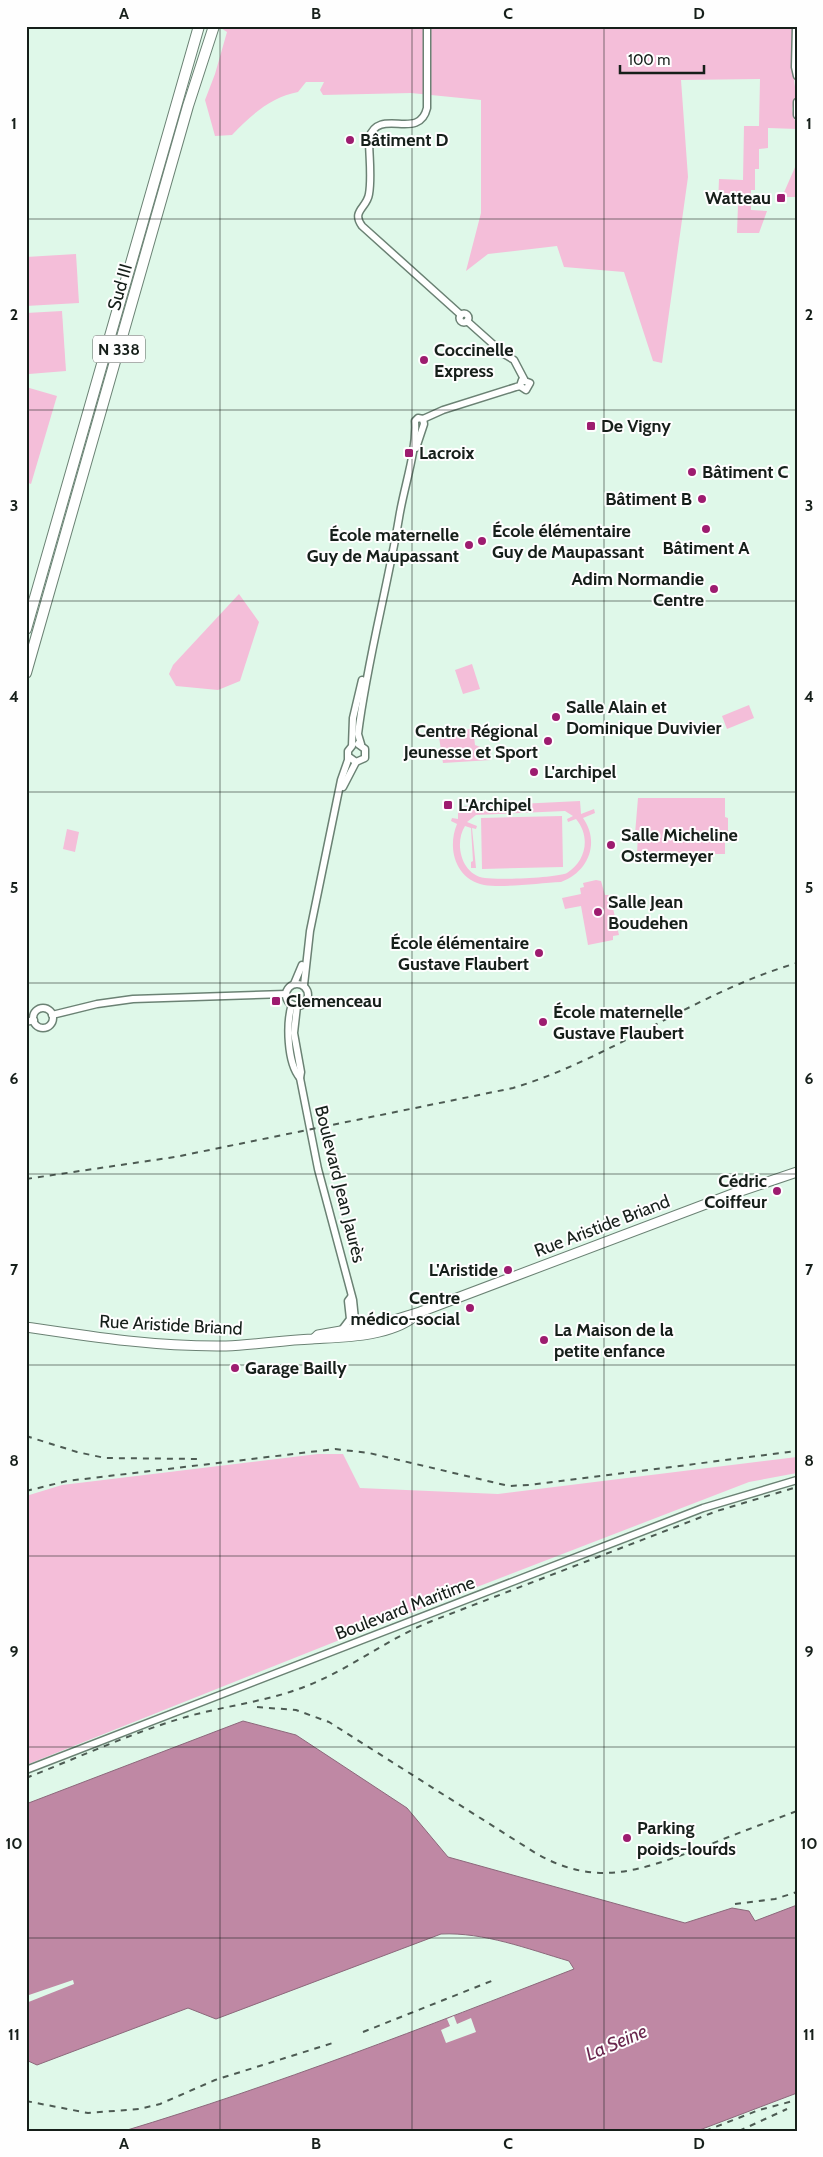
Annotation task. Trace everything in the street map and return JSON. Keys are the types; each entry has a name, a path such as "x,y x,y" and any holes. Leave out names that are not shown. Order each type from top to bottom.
{"highway":[{"name":"Sud III","path":"26,629 199,26"},
{"name":"Sud III","path":"26,673 200,66 214,26"}],"main road":[{"name":"Rue Aristide Briand","path":"344,1334 420,1312 735,1193 797,1172"},
{"name":"Rue Aristide Briand","path":"26,1327 106,1339 182,1345 254,1345 344,1334 365,1334 402,1324 420,1312"}],"street":[{"path":"286,994 294,1005 301,1005 308,998 304,985 307,950 349,757 348,751 352,746 353,718 368,662 388,572 390,550 420,424 443,410 520,386 524,390 529,388 529,382 524,380 514,360 504,354 467,321 461,321 461,315 362,226 358,217 360,209 369,194 369,138 372,132 382,124 414,124 425,116 427,108 427,26"},
{"path":"796,26 795,68 797,76"},
{"path":"797,102 797,115"},
{"path":"340,793 356,762 363,760 366,755 366,748 361,744 358,734 368,662"},
{"path":"352,746 361,744"},
{"path":"349,757 356,762"},
{"path":"286,994 288,988 294,984 307,950"},
{"path":"294,984 304,985"},
{"path":"52,1015 104,1002 133,999 286,994"},
{"name":"Boulevard Jean Jaurès","path":"294,1005 294,1033 313,1148 351,1297 348,1300 352,1317"},
{"path":"42,1009 50,1011 52,1015 52,1022 47,1027 40,1027 34,1020 36,1012 42,1009"},
{"path":"26,1022 34,1020"},
{"path":"352,1317 372,1325"},
{"path":"352,1317 356,1329 365,1334"},
{"path":"344,1334 352,1317"},
{"name":"Boulevard Maritime","path":"26,1770 703,1508 797,1480"}],"shaded area":[{"path":"218,26 797,26 797,82 794,80 796,94 792,109 797,129 768,128 768,148 759,149 759,169 755,169 755,190 751,190 751,210 767,211 759,233 737,233 738,205 718,204 719,179 743,180 744,126 759,126 760,79 681,80 688,177 662,363 653,361 624,272 564,267 557,246 488,254 466,271 481,213 481,100 411,93 323,95 320,90 324,82 306,82 298,92 279,98 262,108 232,135 215,136 205,100 215,74 227,32"},
{"path":"796,165 797,197 782,197"},
{"path":"76,254 79,303 26,306 26,257"},
{"path":"62,311 66,371 29,374 26,313"},
{"path":"26,387 57,396 31,484 26,482"},
{"path":"239,594 259,622 240,681 218,690 176,686 169,674 173,665"},
{"path":"472,664 480,689 463,694 455,670"},
{"path":"749,705 754,718 727,729 722,716"},
{"path":"473,728 475,745 491,751 491,760 443,763 439,737"},
{"path":"638,798 725,798 725,817 728,818 728,834 725,834 725,854 637,854 638,834 635,834"},
{"path":"580,801 581,814 594,809 595,813 583,818 591,837 589,855 579,871 561,882 502,886 484,885 474,882 460,869 454,852 454,833 457,824 451,821 452,818 458,819 458,807","holes":["565,811 573,816 567,819 568,822 576,819 584,833 585,841 579,862 567,873 527,878 485,878 477,876 465,865 460,849 460,841 465,826 471,828 473,861 471,862 471,868 476,868 472,828 476,829 477,826 467,822 476,815"]},
{"path":"562,816 563,867 482,869 481,818"},
{"path":"67,829 79,832 75,852 63,849"},
{"name":"Salle Jean Boudehen","path":"596,880 601,881 605,895 610,895 619,935 613,936 613,940 588,945 581,906 565,909 562,898 581,894 580,888 584,887 583,883"},
{"path":"318,1454 343,1454 360,1488 498,1494 797,1457 797,1473 749,1482 337,1641 26,1765 26,1496 62,1485"}],"water":[{"name":"La Seine","path":"243,1721 296,1735 407,1808 448,1857 685,1923 732,1908 749,1911 755,1921 797,1905 797,2093 697,2131 124,2131 294,2075 574,1969 569,1961 506,1942 490,1938 441,1934 216,2019 188,2008 37,2065 26,2060 26,1804"}],"pier":[{"path":"73,1980 74,1984 26,2003 26,1996"},
{"path":"454,2016 457,2024 471,2018 476,2032 446,2043 441,2030 450,2026 447,2019"}],"railway":[{"path":"26,1179 175,1157 513,1088 585,1060 689,1007 760,975 797,963"},
{"path":"26,1436 77,1452 105,1458 200,1459"},
{"path":"26,1491 67,1481 335,1449 369,1453 509,1486 797,1451"},
{"path":"26,1778 160,1725 273,1697 304,1687 337,1672 415,1628 432,1621 717,1511 797,1487"},
{"path":"257,1707 296,1710 329,1722 537,1854 559,1864 580,1870 600,1873 639,1869 679,1856 797,1811"},
{"path":"735,1904 775,1899 797,1892"},
{"path":"363,2032 494,1980"},
{"path":"26,2101 88,2113 139,2109 160,2104 215,2080 336,2042"},
{"path":"705,2131 759,2110 797,2100"},
{"path":"739,2131 787,2109"}],"place":[{"name":"Bâtiment D","path":"350,140"},
{"name":"Watteau","path":"781,198"},
{"name":"Coccinelle Express","path":"424,360"},
{"name":"De Vigny","path":"591,426"},
{"name":"Lacroix","path":"409,453"},
{"name":"Bâtiment C","path":"692,472"},
{"name":"Bâtiment B","path":"702,499"},
{"name":"Bâtiment A","path":"706,529"},
{"name":"École élémentaire Guy de Maupassant","path":"482,541"},
{"name":"École maternelle Guy de Maupassant","path":"469,545"},
{"name":"Adim Normandie Centre","path":"714,589"},
{"name":"Salle Alain et Dominique Duvivier","path":"556,717"},
{"name":"Centre Régional Jeunesse et Sport","path":"548,741"},
{"name":"L'archipel","path":"534,772"},
{"name":"L'Archipel","path":"448,805"},
{"name":"Salle Micheline Ostermeyer","path":"611,845"},
{"name":"Salle Jean Boudehen","path":"598,912"},
{"name":"École élémentaire Gustave Flaubert","path":"539,953"},
{"name":"Clemenceau","path":"276,1001"},
{"name":"École maternelle Gustave Flaubert","path":"543,1022"},
{"name":"Cédric Coiffeur","path":"777,1191"},
{"name":"L'Aristide","path":"508,1270"},
{"name":"Centre médico-social","path":"470,1308"},
{"name":"La Maison de la petite enfance","path":"544,1340"},
{"name":"Garage Bailly","path":"235,1368"},
{"name":"Parking poids-lourds","path":"627,1838"}]}
